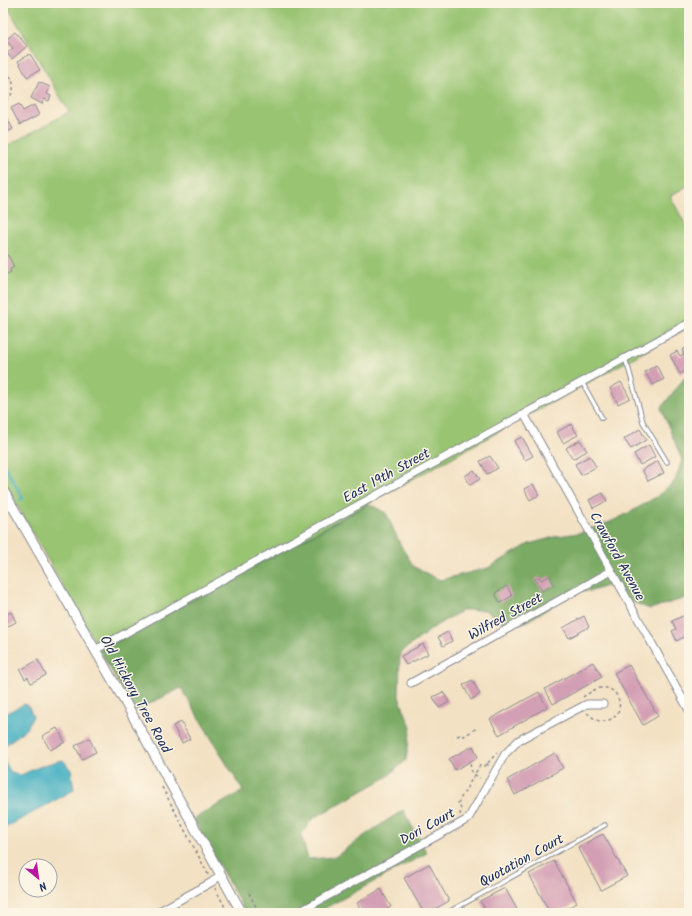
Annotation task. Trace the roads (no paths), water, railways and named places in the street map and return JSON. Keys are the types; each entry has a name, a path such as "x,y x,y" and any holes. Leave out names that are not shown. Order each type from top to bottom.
{"street":[{"name":"East 19th Street","path":"95,650 689,324"},
{"name":"Crawford Avenue","path":"524,414 689,710"},
{"name":"Old Hickory Tree Road","path":"3,490 95,650 242,913"},
{"name":"Wilfred Street","path":"411,683 612,571"},
{"name":"Dori Court","path":"297,913 468,819 505,754 519,740 587,704 603,704"},
{"path":"156,913 212,882 220,875"}],"lane":[{"path":"625,359 643,422 667,462"},
{"path":"582,382 602,418"},
{"name":"Quotation Court","path":"448,913 605,826"}],"water":[{"path":"24,704 29,707 33,716 27,728 3,747 3,715"},
{"path":"3,758 11,773 21,775 42,766 63,760 71,770 74,790 3,829"}],"waterway":[{"path":"3,463 23,498 20,500"}]}
